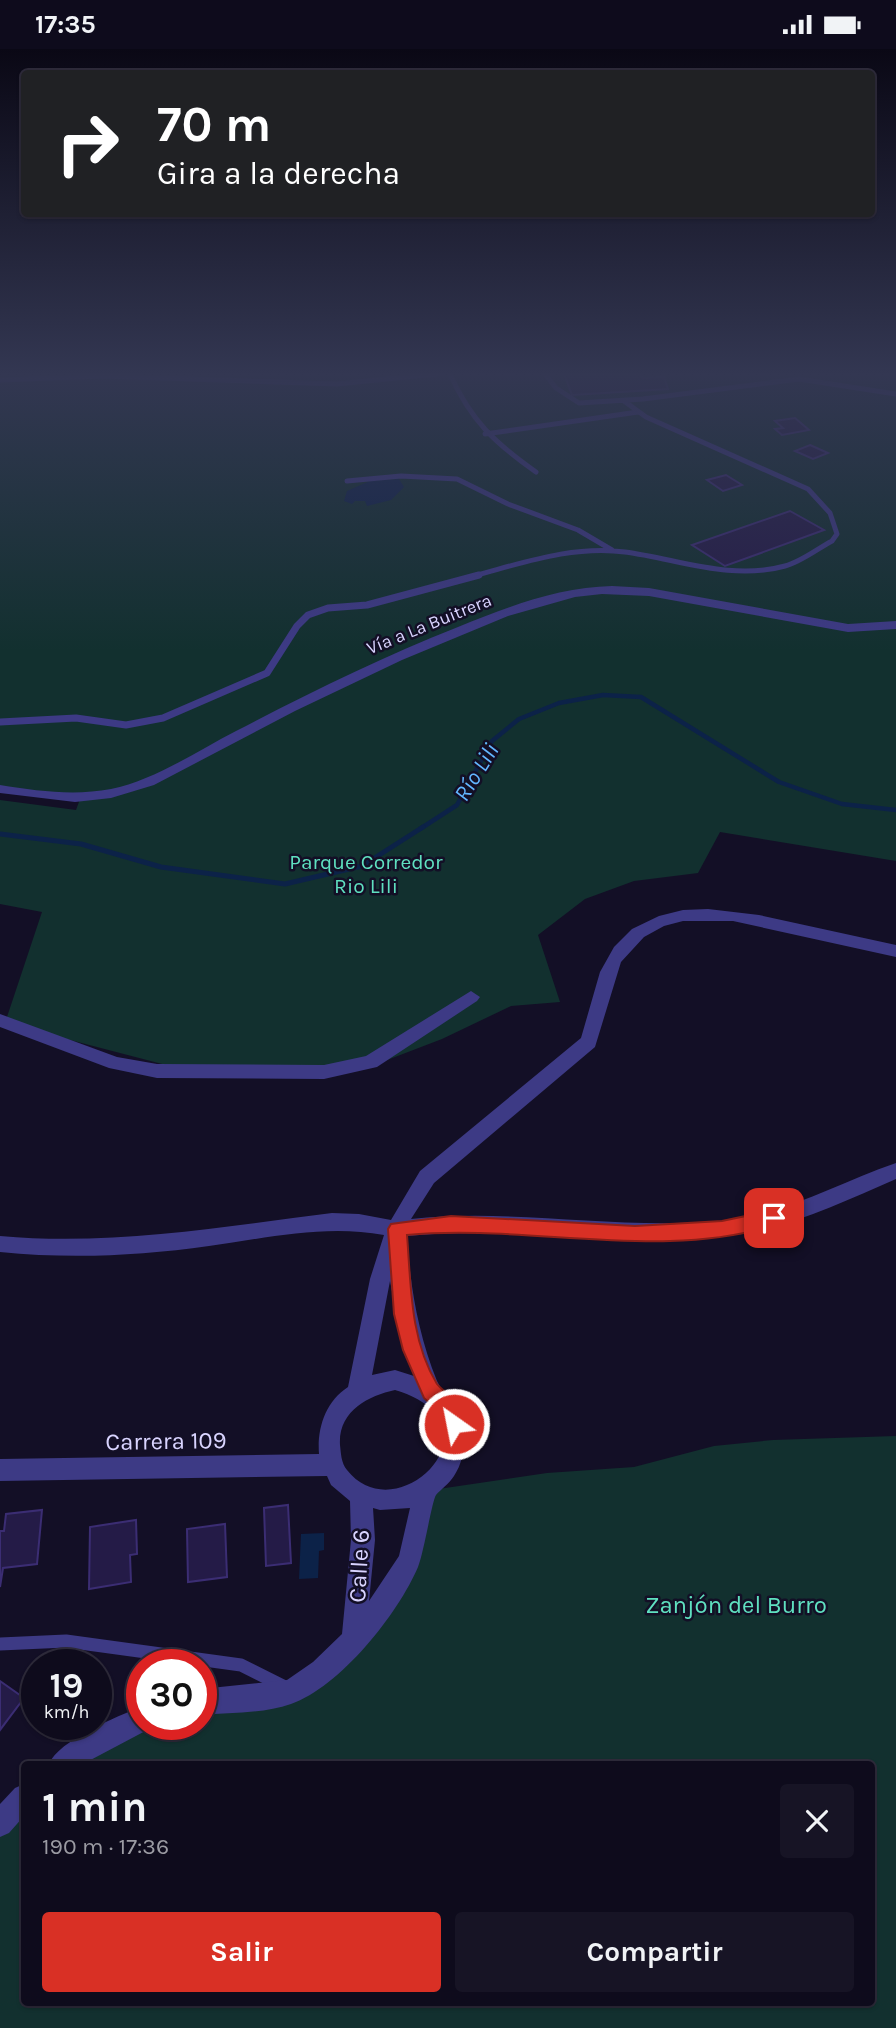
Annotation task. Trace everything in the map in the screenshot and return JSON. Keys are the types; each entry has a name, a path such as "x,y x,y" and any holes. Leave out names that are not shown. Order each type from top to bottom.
{"street":[{"name":"Vía a La Buitrera","path":"0,789 61,799 119,793 149,782 352,677 401,655 518,608 575,593 617,589 649,592 848,628 896,625"},
{"path":"358,1390 371,1341 376,1291 397,1229 412,1196 427,1177 589,1042 609,970 620,951 636,933 668,919 690,915 738,915 896,951"},
{"path":"0,1020 116,1063 157,1071 324,1072 371,1062 471,997"},
{"path":"0,1244 24,1247 154,1246 332,1221 359,1222 397,1229 451,1223 635,1233 722,1229 800,1212 896,1171"},
{"path":"397,1229 404,1314 413,1350 431,1392"},
{"path":"395,1380 420,1385 431,1392 448,1412 454,1424 456,1442 451,1461 440,1478 425,1491 393,1500 376,1499 361,1494 344,1482 333,1465 328,1444 331,1423 341,1404 370,1384 395,1380"},
{"name":"Carrera 109","path":"0,1470 333,1465"},
{"name":"Calle 6","path":"217,1700 292,1692 316,1676 354,1638 385,1600 405,1568 418,1534 425,1491"},
{"name":"Calle 6","path":"354,1638 363,1540 361,1494"},
{"path":"66,1761 79,1751 126,1727"},
{"path":"0,1824 21,1800"}],"lane":[{"path":"528,466 536,472"},
{"path":"0,722 76,718 126,725 163,717 241,687 267,673 297,626 308,615 328,608 368,605 550,555 614,551 731,572 760,571 797,561 832,541 837,534 830,513 808,489 758,466"},
{"path":"347,481 401,476 457,479 508,504 578,530 614,551"},
{"path":"0,1644 66,1641 241,1665 276,1680 292,1692"}],"green space":[{"name":"Parque Corredor Rio Lili","path":"0,466 896,466 896,861 720,832 698,873 634,881 585,899 538,935 560,1002 511,1006 442,1039 361,1070 189,1071 5,1023 42,912 0,904 0,800 76,810 80,799 0,789"},
{"name":"Zanjón del Burro","path":"896,1436 896,2028 0,2028 0,1824 21,1800 21,2006 875,2006 875,1761 68,1761 126,1732 126,1740 217,1740 217,1700 292,1692 385,1600 425,1491 547,1473 634,1467 714,1446 773,1440"}],"water":[{"path":"399,479 404,487 391,500 367,506 365,501 355,501 352,504 344,501 347,491 370,481"},
{"path":"324,1533 324,1550 319,1551 318,1578 299,1579 301,1534"}],"building":[{"path":"726,475 742,485 723,491 707,480"},
{"path":"790,511 824,530 725,566 692,545"},
{"path":"288,1505 291,1563 266,1566 264,1508"},
{"path":"42,1510 37,1564 3,1568 0,1587 0,1531 4,1531 6,1514"},
{"path":"136,1520 137,1554 130,1555 131,1582 89,1589 90,1527"},
{"path":"225,1524 227,1577 188,1582 187,1529"},
{"path":"0,1681 21,1696 21,1702 0,1730"}],"waterway":[{"name":"Río Lili","path":"420,829 457,805 492,741 519,719 559,703 603,695 641,697 779,782 842,804 896,810"},
{"name":"Río Lili","path":"0,834 81,844 161,867 285,884 362,866 423,827"}],"route":[{"path":"454,1424 441,1401 431,1392 413,1350 404,1314 397,1229 451,1223 635,1233 722,1229 774,1218"}]}
